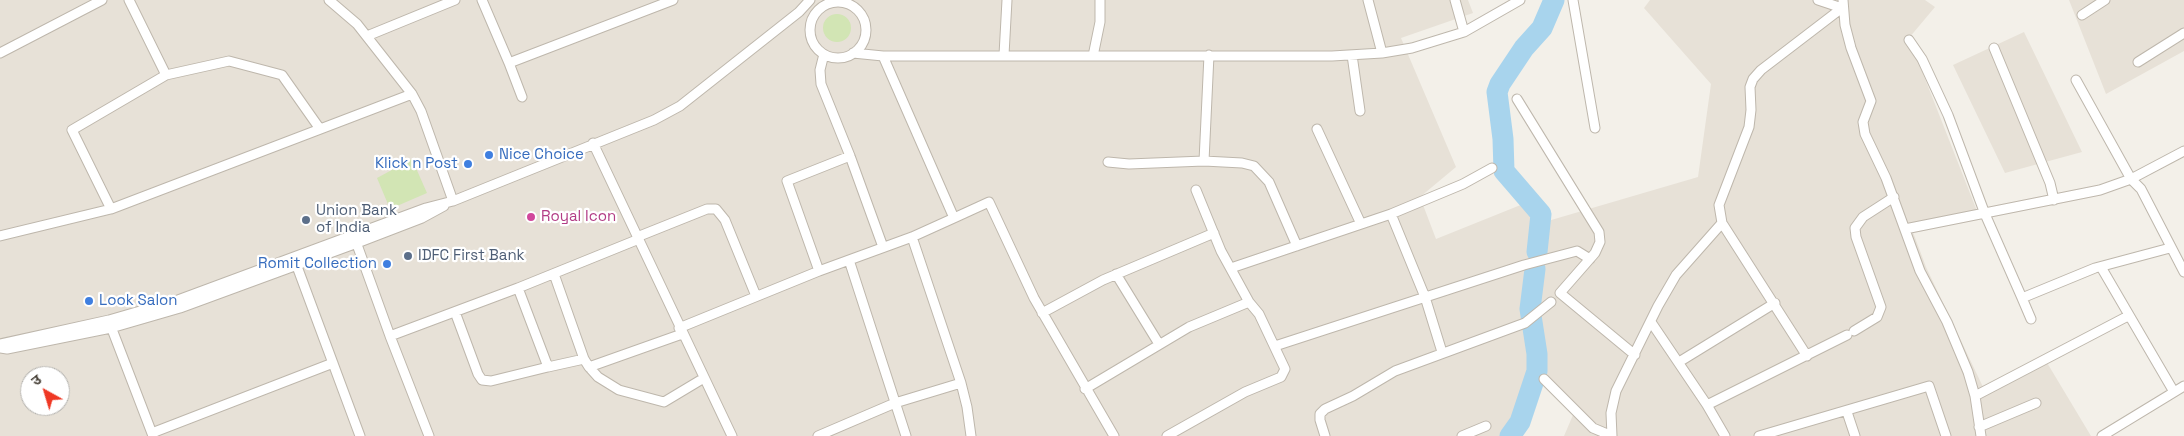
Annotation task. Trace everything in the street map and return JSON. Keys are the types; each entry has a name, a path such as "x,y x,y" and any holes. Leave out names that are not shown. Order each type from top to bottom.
{"street":[{"path":"0,53 92,2 102,0"},
{"path":"128,0 166,75"},
{"path":"329,0 348,15 367,36 412,94 421,111 453,200"},
{"path":"367,36 455,0"},
{"path":"482,0 522,97"},
{"path":"509,63 672,0"},
{"path":"0,348 7,349 215,296 426,208 453,200 668,114 800,12 810,0"},
{"path":"1004,55 1007,0"},
{"path":"1093,56 1100,22 1100,0"},
{"path":"1368,0 1382,53"},
{"path":"1455,0 1464,32"},
{"path":"853,53 883,56 1093,56 1352,55 1382,53 1412,48 1464,32 1520,0"},
{"path":"1573,0 1595,128"},
{"path":"1818,0 1843,4"},
{"path":"2082,15 2105,0"},
{"path":"835,2 844,3 860,12 866,29 860,47 853,53 839,58 824,54 818,49 811,36 813,18 826,5 835,2"},
{"path":"1843,4 1851,48 1871,100 1863,128 1894,197 1920,271 1965,364 1975,396 1979,433 2036,404"},
{"path":"1807,356 1775,303 1722,223 1718,210 1720,200 1750,123 1750,87 1753,79 1761,70 1843,4"},
{"path":"800,12 813,18"},
{"path":"2138,62 2184,33"},
{"path":"1909,40 1922,59 1948,115 1985,214 2031,320"},
{"path":"1994,48 2050,183 2054,200"},
{"path":"824,54 820,70 821,84 850,156 883,247"},
{"path":"1204,161 1209,55"},
{"path":"1352,55 1360,111"},
{"path":"883,56 954,218"},
{"path":"111,209 72,130 166,75 229,60 282,75 320,129"},
{"path":"2076,80 2131,179 2142,189 2168,240 2170,248 2184,272"},
{"path":"0,236 111,209 412,94"},
{"path":"1517,99 1596,225 1600,242 1590,259 1560,293 1635,355"},
{"path":"1317,129 1361,224"},
{"path":"592,143 732,436"},
{"path":"1905,229 2100,190 2131,179 2184,151"},
{"path":"819,271 786,181 850,156"},
{"path":"1108,162 1129,164 1204,161 1242,163 1260,170 1269,182 1297,246"},
{"path":"1231,268 1391,214 1463,184 1492,168"},
{"path":"1167,436 1245,392 1283,375 1284,366 1275,346 1259,314 1249,302 1231,268 1196,190"},
{"path":"1707,405 1807,356 1877,318 1881,307 1856,237 1855,228 1863,217 1894,197"},
{"path":"456,312 478,374 482,380 491,381 548,367 586,363 681,331 756,296 912,236 989,202 1042,313 1114,436"},
{"path":"390,336 554,274 707,209 716,209 725,220 756,296"},
{"path":"1391,214 1425,297 1442,352"},
{"path":"1544,379 1593,428 1612,436 1612,403 1651,322 1676,274 1722,223"},
{"path":"1042,313 1089,286 1214,233"},
{"path":"912,236 961,383 971,436"},
{"path":"355,239 429,436"},
{"path":"2022,298 2101,267 2170,248"},
{"path":"1275,346 1524,264 1573,252 1580,252 1590,259"},
{"path":"849,260 906,436"},
{"path":"295,262 360,436"},
{"path":"2101,267 2174,392"},
{"path":"554,274 586,363 598,378 619,390 664,402 704,378"},
{"path":"1116,274 1159,344"},
{"path":"518,288 548,367"},
{"path":"1085,389 1159,344 1204,320 1249,302"},
{"path":"1325,436 1320,414 1325,409 1353,396 1395,371 1442,352 1525,323 1551,302"},
{"path":"1679,362 1775,303"},
{"path":"1975,396 2128,316"},
{"path":"1651,322 1707,405 1725,436"},
{"path":"0,344 110,324"},
{"path":"110,324 152,434 333,363"},
{"path":"818,436 895,403 961,383"},
{"path":"1758,436 1847,412 1929,386 1946,436"},
{"path":"2102,436 2184,386"},
{"path":"1847,412 1855,436"},
{"path":"1462,436 1486,426"}],"shaded area":[{"path":"0,0 1468,0 1473,13 1401,38 1456,167 1420,197 1436,239 1538,198 1541,223 1698,177 1711,84 1644,8 1650,0 1925,0 1935,7 1909,38 1977,211 1910,224 1926,267 1983,387 2043,356 2091,436 1564,436 1573,415 1535,376 1512,436 0,436"},
{"path":"2069,0 2184,0 2184,51 2106,94"},
{"path":"2024,32 2082,152 2005,173 1953,65"}],"green space":[{"path":"837,14 847,18 851,28 847,38 837,42 827,38 823,28 827,18"},
{"path":"412,159 427,193 390,209 377,178"}],"waterway":[{"path":"1537,252 1541,214 1504,171 1503,139 1497,92 1500,84 1524,48 1542,28 1554,0"},
{"path":"1510,436 1520,422 1537,371 1537,354 1530,309 1535,269"}],"place":[{"name":"Nice Choice","path":"489,155"},
{"name":"Klick n Post","path":"468,164"},
{"name":"Royal Icon","path":"531,217"},
{"name":"Union Bank of India","path":"306,220"},
{"name":"IDFC First Bank","path":"408,256"},
{"name":"Romit Collection","path":"387,264"},
{"name":"Look Salon","path":"89,301"}]}
